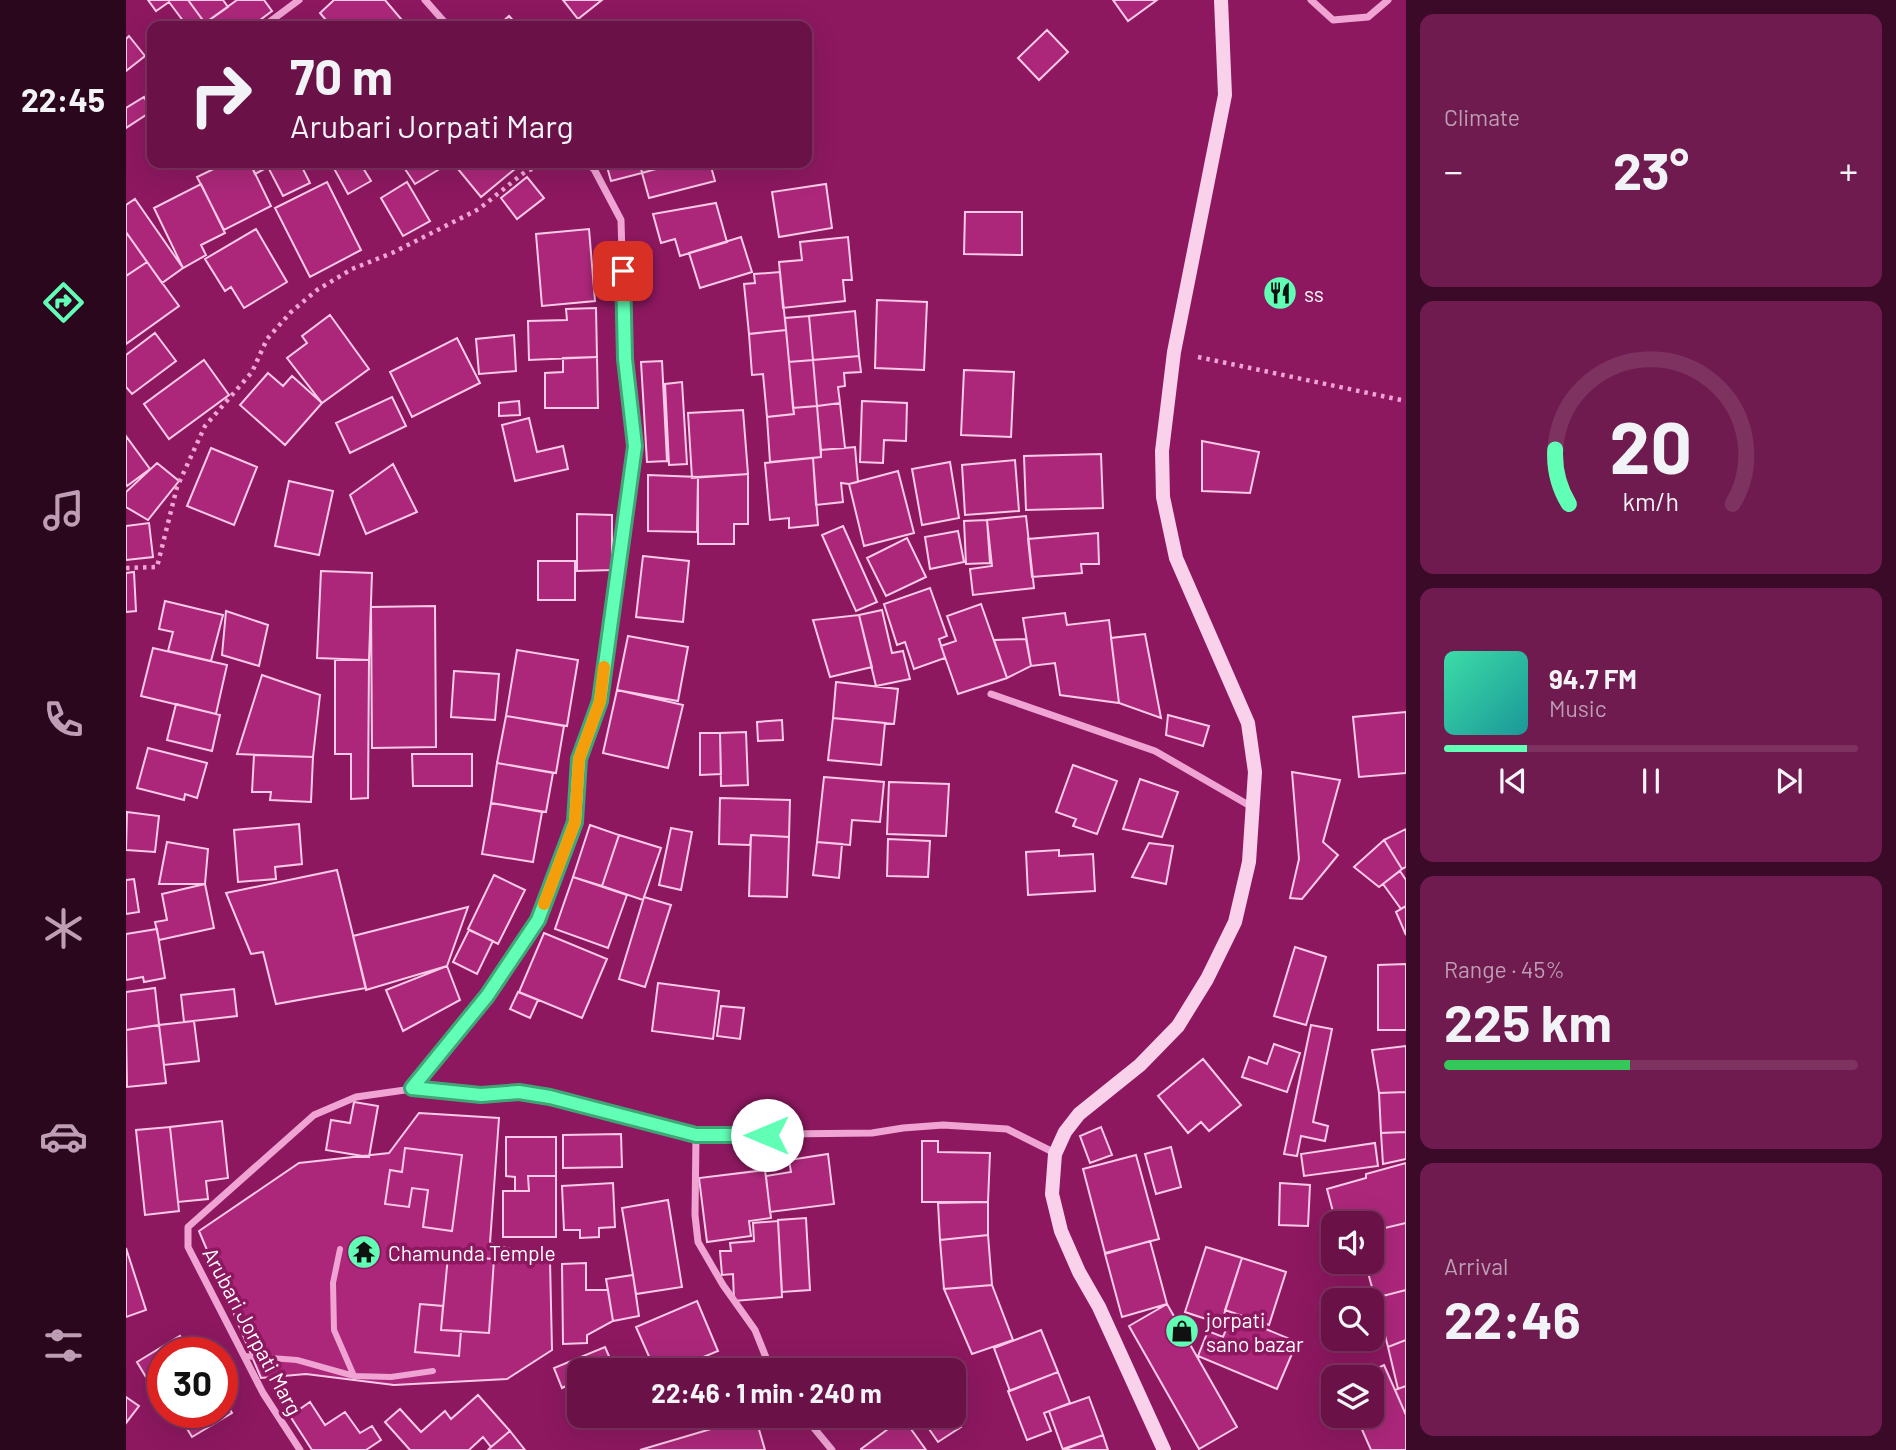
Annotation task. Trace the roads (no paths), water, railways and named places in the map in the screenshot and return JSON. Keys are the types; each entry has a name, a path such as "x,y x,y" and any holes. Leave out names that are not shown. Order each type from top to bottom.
{"main road":[{"path":"1164,1450 1100,1307 1079,1272 1060,1231 1052,1194 1055,1154 1065,1132 1079,1114 1140,1065 1178,1026 1207,979 1235,922 1250,862 1255,772 1248,723 1177,558 1163,497 1162,451 1174,352 1225,94 1221,0"}],"street":[{"path":"271,21 299,0"},
{"path":"425,0 444,21"},
{"path":"1311,0 1333,19 1368,17 1388,0"},
{"path":"412,1088 487,996 538,920 575,822 579,759 600,701 635,446 625,359 621,220 593,168"},
{"path":"991,694 1155,751 1253,807"},
{"name":"Arubari Jorpati Marg","path":"300,1450 264,1393 188,1247 188,1227 314,1115 356,1097 412,1088 481,1095 519,1092 696,1135 872,1133 943,1125 1007,1129 1055,1154"},
{"path":"696,1135 695,1215 698,1242 723,1285 755,1330 766,1358"},
{"path":"340,1249 333,1283 334,1330 354,1376"},
{"path":"244,1356 297,1360 354,1376 391,1377 433,1371"},
{"path":"814,1428 832,1450"}],"place":[{"name":"ss","path":"1280,293"},
{"name":"Chamunda Temple","path":"364,1252"},
{"name":"jorpati sano bazar","path":"1182,1331"}]}
